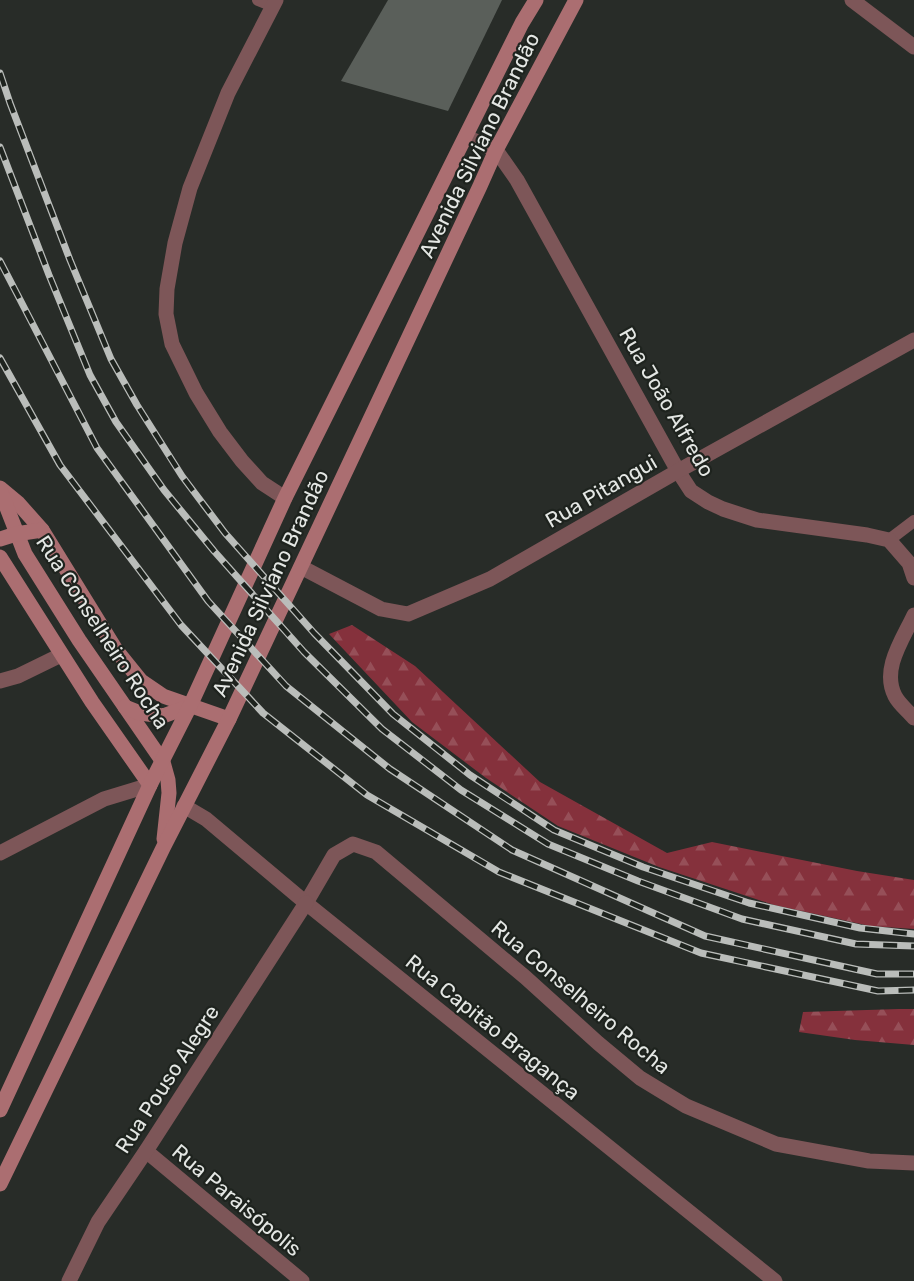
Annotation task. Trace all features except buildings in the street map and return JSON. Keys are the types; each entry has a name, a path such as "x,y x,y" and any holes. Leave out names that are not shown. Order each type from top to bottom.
{"main road":[{"name":"Avenida Silviano Brandão","path":"0,1110 285,498 522,23 536,0"},
{"name":"Avenida Silviano Brandão","path":"0,1184 302,567 496,150 576,0"},
{"path":"0,489 18,503 42,530 116,650 141,681 163,696 229,719"},
{"name":"Rua Conselheiro Rocha","path":"0,489 24,554 79,640 163,762"},
{"path":"0,539 42,530"},
{"path":"0,557 92,702 150,785"},
{"path":"125,707 140,713 163,716 190,706"},
{"path":"163,762 169,793 163,848"}],"street":[{"path":"852,0 914,47"},
{"path":"275,3 228,93 190,188 175,243 167,289 166,314 172,344 196,393 219,432 262,483 285,498"},
{"path":"466,137 496,150"},
{"name":"Rua João Alfredo","path":"496,150 518,180 678,471 691,490 723,509 757,520 889,540"},
{"name":"Rua Pitangui","path":"302,567 381,609 408,614 490,579 914,340"},
{"path":"889,540 909,563 914,578"},
{"path":"914,615 891,669 890,683 896,698 914,718"},
{"path":"0,681 18,676 62,655"},
{"path":"0,853 104,799 150,785"},
{"name":"Rua Capitão Bragança","path":"184,806 206,819 306,903 775,1281"},
{"name":"Rua Conselheiro Rocha","path":"306,903 334,855 353,844 376,852 525,977 640,1078 687,1106 776,1144 869,1161 914,1162"},
{"name":"Rua Pouso Alegre","path":"69,1281 98,1221 146,1151 306,903"},
{"name":"Rua Paraisópolis","path":"146,1151 302,1281"}],"lane":[{"path":"258,0 275,3"},
{"path":"889,540 914,521"}],"green space":[{"path":"352,625 415,666 540,782 667,853 712,842 914,880 914,929 870,926 774,905 659,867 558,826 486,778 412,722 329,634"},
{"path":"914,1009 914,1045 799,1032 803,1012"}],"railway":[{"path":"0,73 70,260 111,359 137,405 182,476 225,533 314,633 393,714 470,775 554,830 643,867 749,903 860,928 914,934"},
{"path":"0,147 90,375 116,422 164,490 214,551 304,652 382,729 461,790 548,844 638,881 742,919 856,944 914,946"},
{"path":"0,261 97,448 208,601 286,686 390,769 512,850 705,936 877,974 914,974"},
{"path":"0,358 60,465 181,625 263,713 367,795 499,872 701,953 878,991 914,990"}]}
